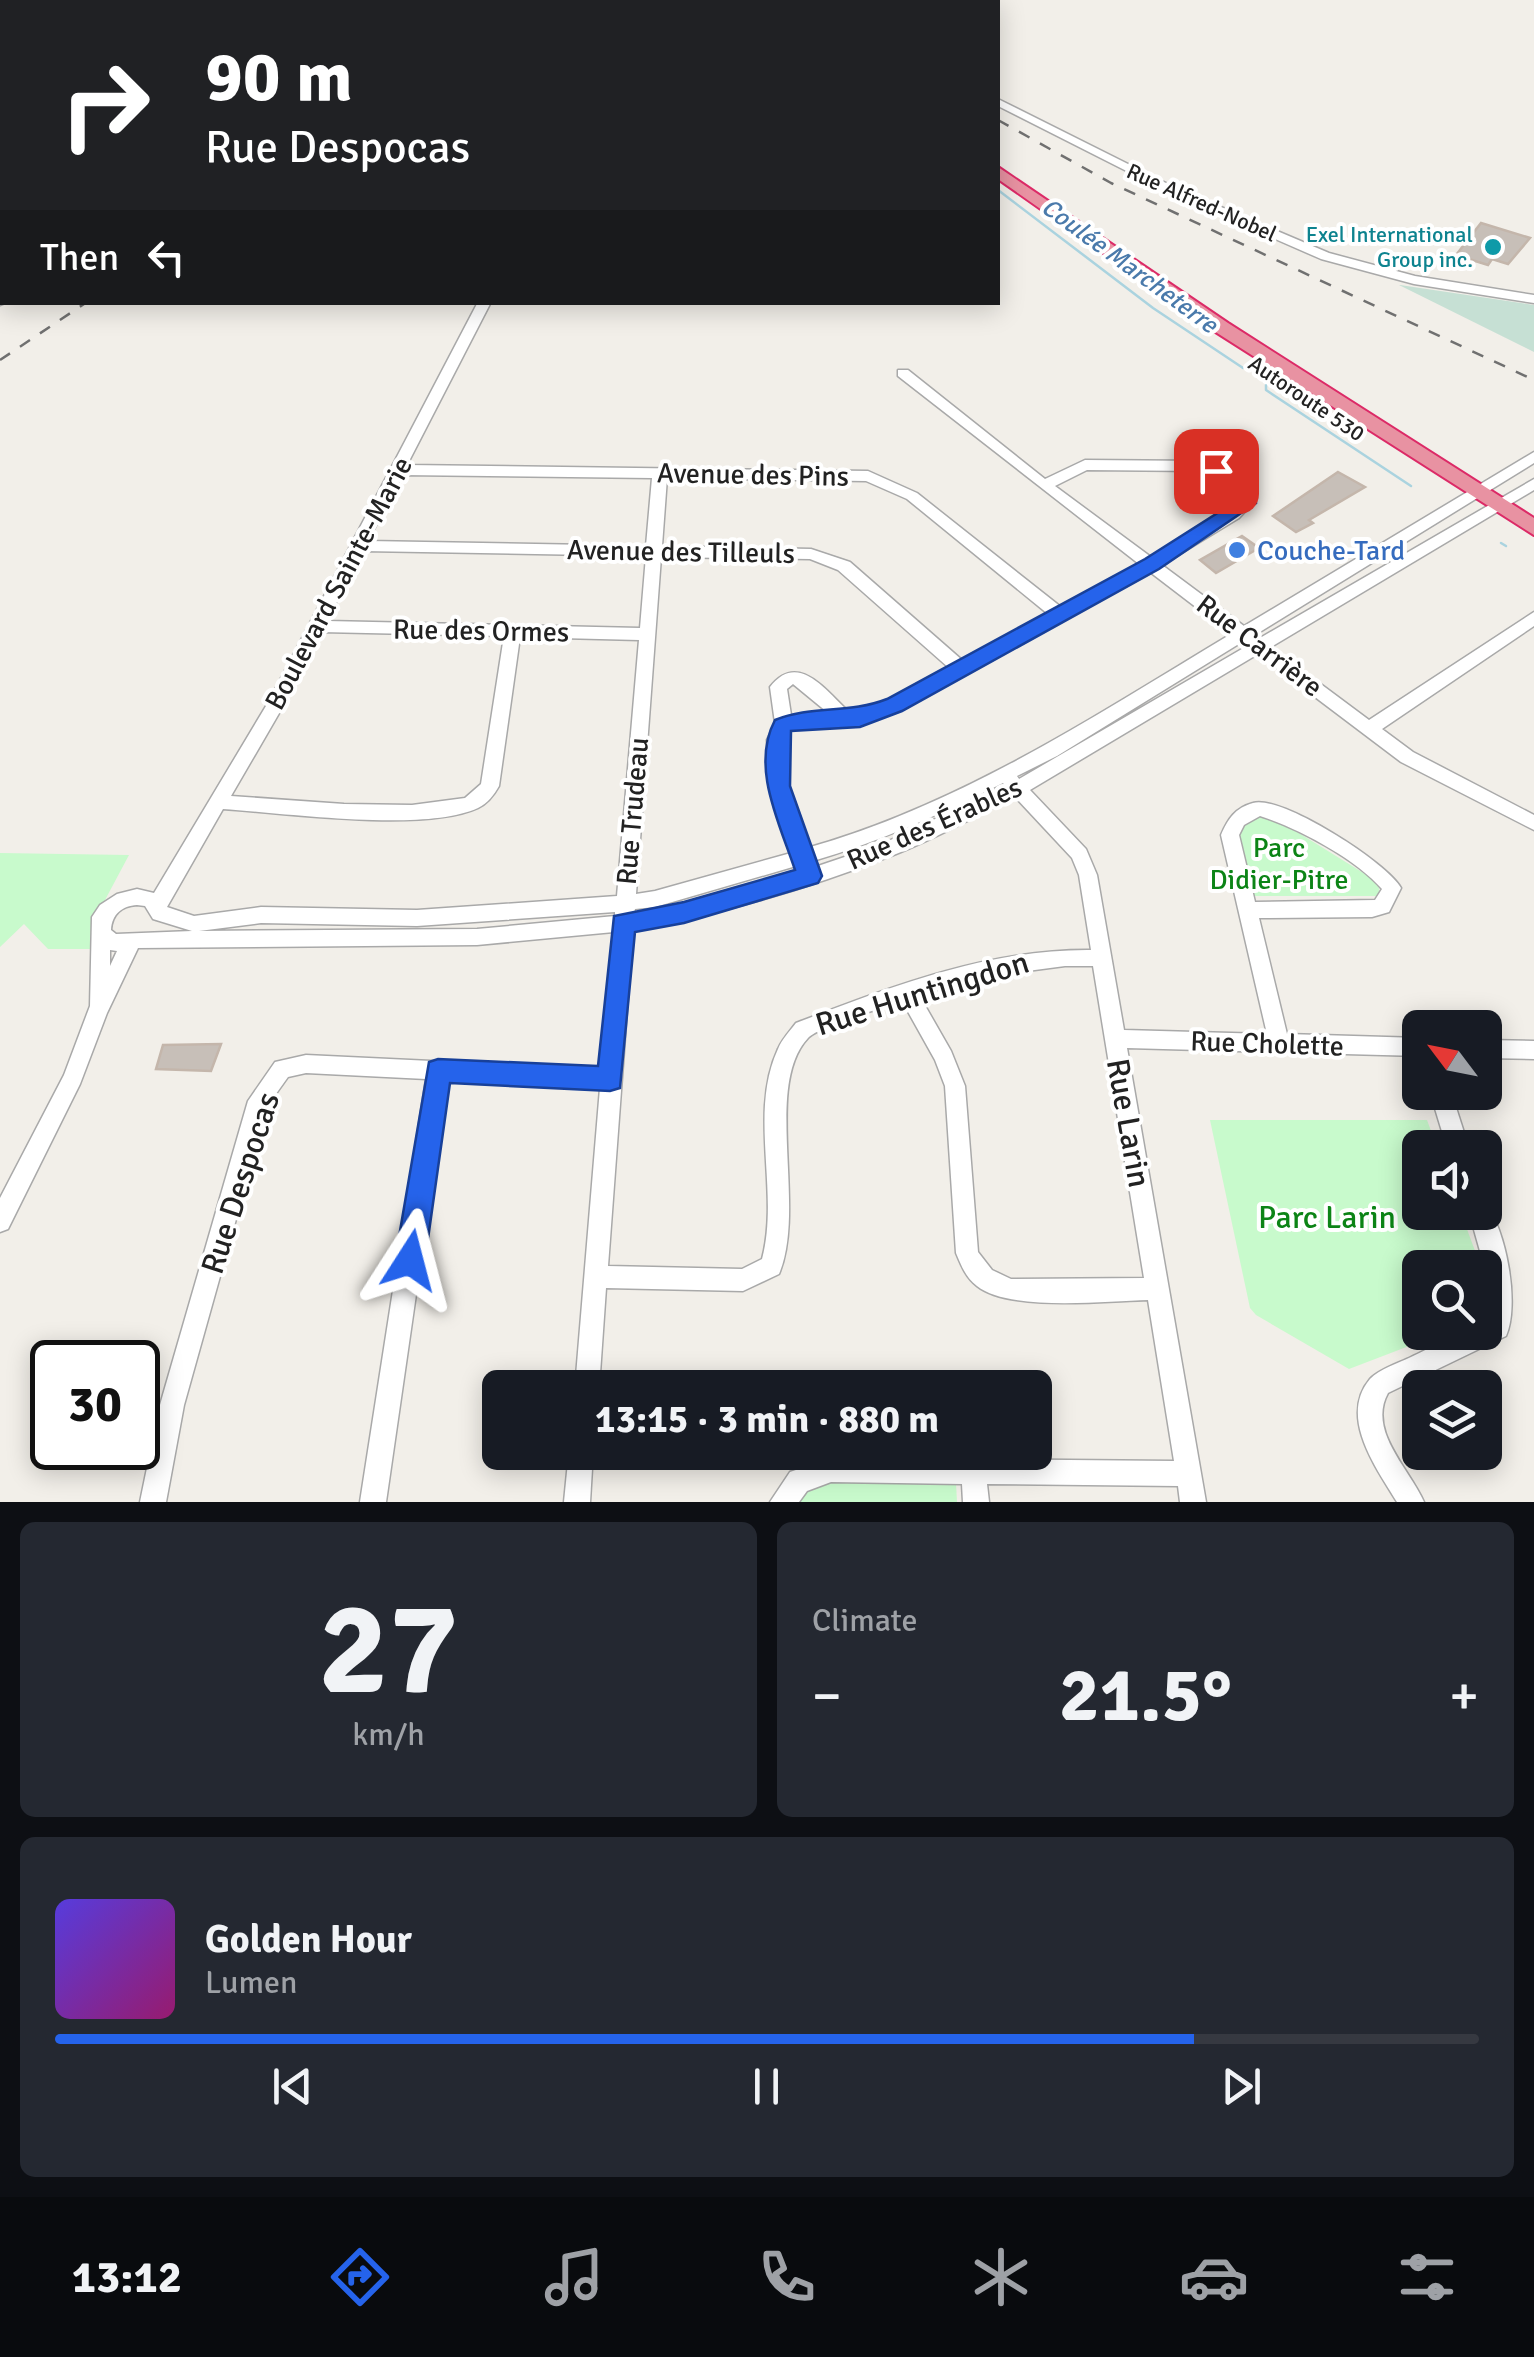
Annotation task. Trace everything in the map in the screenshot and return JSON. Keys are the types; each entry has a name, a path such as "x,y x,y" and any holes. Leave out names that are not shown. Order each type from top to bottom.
{"highway":[{"name":"Autoroute 530","path":"1000,173 1226,343 1480,502 1534,544"},
{"name":"Autoroute 530","path":"1480,502 1534,528"}],"street":[{"name":"Rue Alfred-Nobel","path":"1000,103 1170,189 1325,256 1414,280 1534,299"},
{"name":"Boulevard Sainte-Marie","path":"0,1221 73,1077 97,1012 136,941 156,927 159,909 183,859 316,626 483,305"},
{"name":"Rue Carrière","path":"903,372 1044,485 1264,646 1407,757 1534,824"},
{"path":"1480,502 1534,457"},
{"path":"784,725 798,719 846,719 884,710 1152,564 1234,515 1247,503 1248,494 1204,466 1085,465 1044,485"},
{"name":"Avenue des Pins","path":"399,470 839,474 880,480 912,496 1060,615"},
{"name":"Rue Trudeau","path":"589,1370 660,473"},
{"path":"1480,502 1534,484"},
{"name":"Rue des Érables","path":"1011,781 1051,751 1246,633 1480,502"},
{"name":"Rue des Érables","path":"159,909 194,924 261,915 417,918 684,912 806,867 887,850 1264,646 1480,502"},
{"name":"Avenue des Tilleuls","path":"358,546 801,553 834,561 962,670"},
{"path":"1370,728 1534,618"},
{"name":"Rue des Ormes","path":"316,626 646,634"},
{"path":"217,802 406,810 466,805 482,797 490,786 513,631"},
{"path":"806,867 778,786 777,738 784,725 778,687 790,676 805,682 846,719"},
{"name":"Rue Larin","path":"1011,781 1079,854 1088,875 1193,1502"},
{"path":"1246,910 1372,909 1382,906 1392,888 1379,873 1280,812 1258,808 1238,820 1230,835 1246,910 1279,1043"},
{"name":"Boulevard Sainte-Marie","path":"97,1012 101,933 108,909 136,896 183,859"},
{"path":"136,896 159,909"},
{"name":"Rue des Érables","path":"136,941 452,940 624,914"},
{"path":"101,933 113,943 136,941"},
{"name":"Rue Huntingdon","path":"598,1277 742,1280 771,1266 780,1232 779,1076 789,1042 803,1029 1017,960 1104,958"},
{"path":"908,994 944,1057 955,1086 968,1254 976,1272 991,1284 1011,1290 1158,1288"},
{"name":"Rue Cholette","path":"1114,1039 1402,1046"},
{"path":"1502,1049 1534,1050"},
{"name":"Rue Despocas","path":"153,1502 190,1339 259,1101 282,1069 306,1064 610,1079"},
{"path":"373,1502 438,1071"},
{"path":"1411,1502 1373,1435 1368,1415 1371,1399 1380,1385 1498,1328 1504,1304 1502,1280 1486,1230"},
{"path":"577,1502 580,1470"},
{"path":"783,1502 799,1481 814,1472 1188,1474"},
{"path":"974,1472 976,1502"}],"green space":[{"path":"1399,285 1534,305 1534,352"},
{"name":"Parc Didier-Pitre","path":"1259,814 1273,817 1378,882 1380,896 1254,896 1235,838 1241,826"},
{"path":"0,853 129,855 97,915 91,949 48,949 24,924 0,947"},
{"name":"Parc Larin","path":"1210,1120 1427,1120 1431,1130 1402,1130 1402,1230 1467,1230 1475,1250 1402,1250 1402,1349 1349,1369 1250,1308"},
{"path":"816,1483 956,1483 957,1502 795,1502"}],"building":[{"name":"Exel International Group inc.","path":"1481,223 1530,238 1508,264 1492,259 1488,265 1456,255"},
{"path":"1338,472 1365,487 1296,532 1273,516"},
{"name":"Couche-Tard","path":"1242,536 1259,548 1216,573 1200,560"},
{"path":"221,1044 211,1071 156,1069 163,1045"}],"waterway":[{"name":"Coulée Marcheterre","path":"1000,192 1153,308 1243,368"},
{"name":"Coulée Marcheterre","path":"1266,385 1266,390 1411,486"},
{"name":"Coulée Marcheterre","path":"1501,543 1506,546"}],"railway":[{"path":"1000,121 1111,183 1534,380"},
{"path":"0,360 82,305"}],"place":[{"name":"Exel International Group inc.","path":"1493,247"},
{"name":"Couche-Tard","path":"1237,550"}],"route":[{"path":"410,1260 438,1071 610,1079 623,923 684,912 810,876 778,786 776,752 782,726 798,719 860,718 894,705 1152,564 1234,515 1247,503 1248,494 1216,471"}]}
